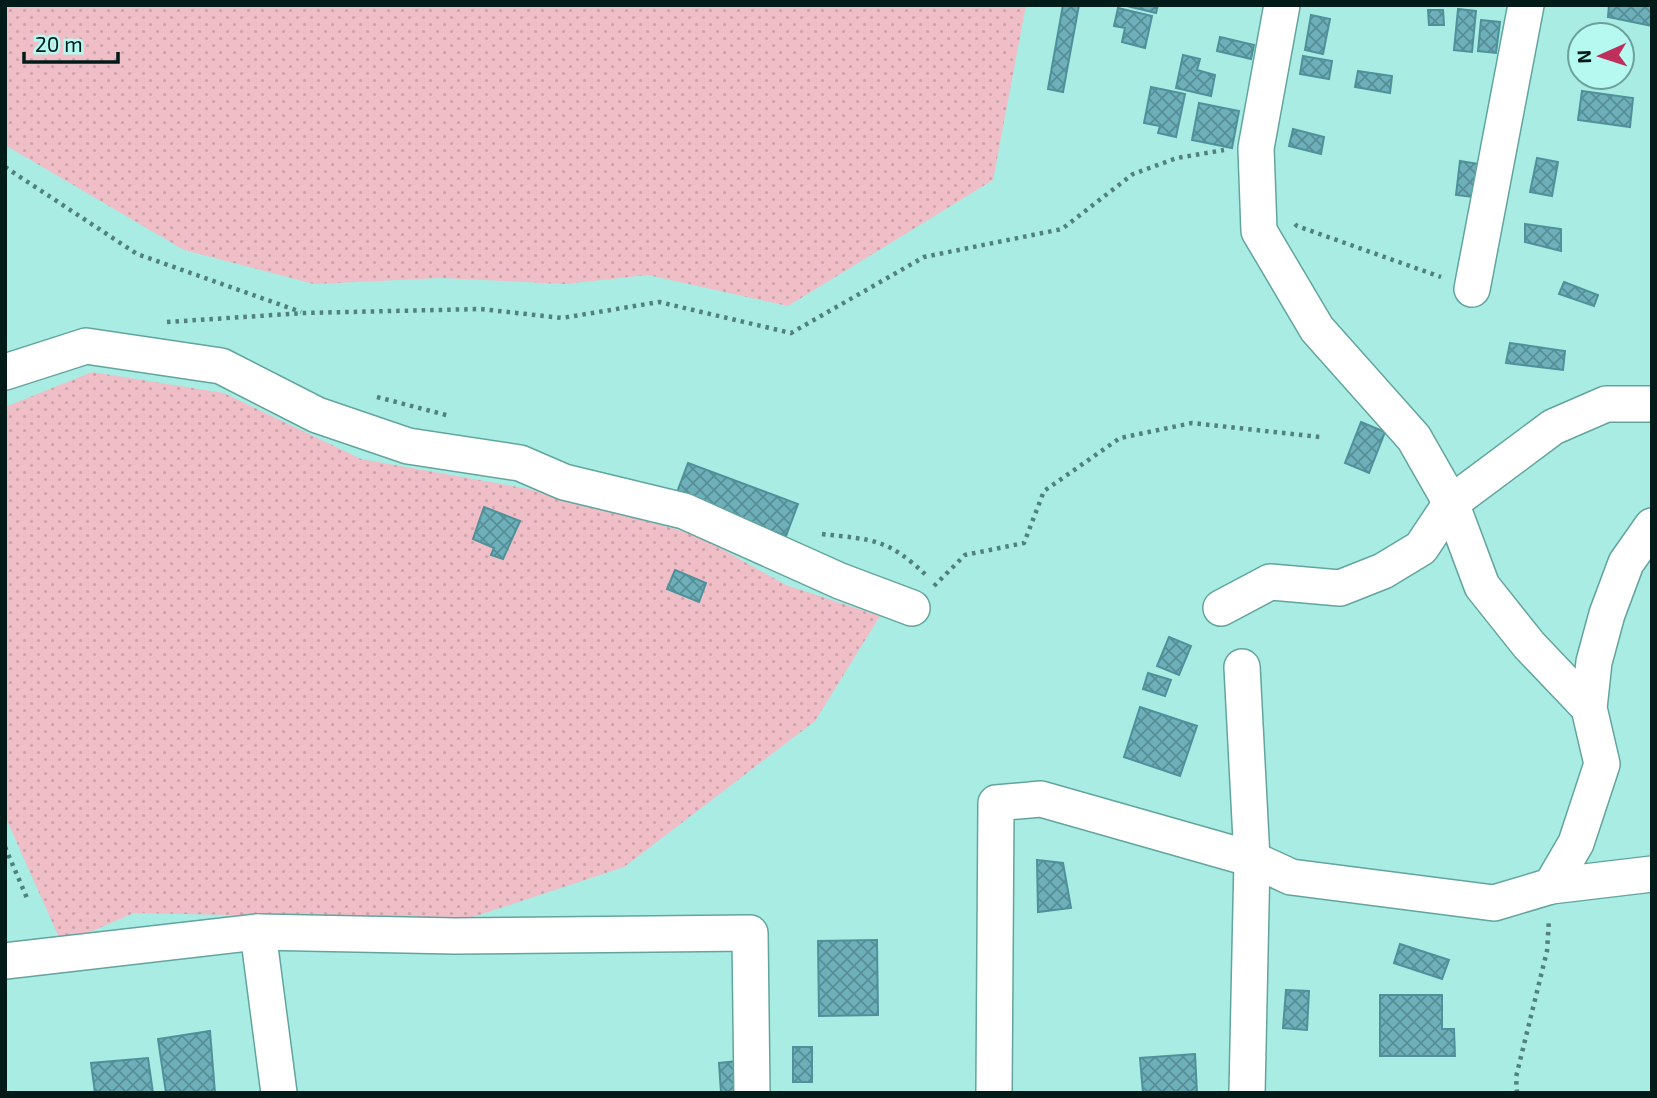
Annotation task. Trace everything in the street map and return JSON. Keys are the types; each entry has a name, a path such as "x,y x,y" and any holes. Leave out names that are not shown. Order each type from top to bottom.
{"street":[{"path":"1282,5 1256,148 1259,231 1317,329 1414,438 1451,503 1482,586 1529,645 1590,708"},
{"path":"1472,289 1526,5"},
{"path":"5,372 86,346 221,366 317,415 408,446 520,463 565,482 684,511 840,581 912,608"},
{"path":"1221,608 1270,582 1340,588 1383,571 1421,548 1451,503 1553,427 1606,404 1652,404"},
{"path":"1550,886 1576,843 1602,764 1590,708 1594,662 1607,614 1626,563 1652,526"},
{"path":"1242,667 1252,859 1247,1093"},
{"path":"994,1093 996,803 1041,799 1252,859 1291,877 1494,903 1550,886 1652,874"},
{"path":"258,932 279,1093"},
{"path":"5,961 258,932 455,936 750,933 752,1093"}],"path":[{"path":"165,322 304,313 481,309 562,318 659,302 791,333 924,257 1062,229 1133,174 1177,158 1221,150 1256,148"},
{"path":"5,167 136,254 304,313"},
{"path":"1291,215 1297,226 1472,289"},
{"path":"912,608 965,555 1024,543 1044,491 1120,438 1192,423 1320,437"},
{"path":"5,847 27,898"},
{"path":"1517,1093 1516,1077 1547,951 1550,886"}],"shaded area":[{"path":"5,5 1026,5 993,180 788,306 648,275 564,284 441,278 314,284 184,250 5,145"},
{"path":"92,372 224,393 361,459 529,489 697,535 786,585 880,616 815,721 624,867 464,920 134,913 62,944 5,816 5,407"}],"building":[{"path":"1063,5 1079,5 1063,92 1048,89"},
{"path":"1123,5 1158,5 1156,13"},
{"path":"1609,5 1652,5 1652,26 1608,17"},
{"path":"1118,8 1152,16 1145,48 1122,42 1125,28 1114,26"},
{"path":"1458,9 1476,11 1472,52 1454,50"},
{"path":"1428,10 1443,10 1444,25 1429,25"},
{"path":"1311,15 1330,19 1323,54 1305,50"},
{"path":"1481,20 1500,22 1496,53 1478,51"},
{"path":"1220,37 1254,45 1251,59 1217,51"},
{"path":"1183,55 1200,59 1197,70 1215,75 1211,96 1176,88"},
{"path":"1303,56 1332,61 1329,79 1300,74"},
{"path":"1358,71 1392,76 1390,93 1355,87"},
{"path":"1151,87 1185,94 1176,137 1158,133 1160,126 1144,123"},
{"path":"1582,91 1633,98 1630,127 1578,120"},
{"path":"1199,103 1239,111 1232,148 1192,140"},
{"path":"1293,129 1324,137 1321,154 1289,146"},
{"path":"1537,158 1558,162 1552,196 1530,192"},
{"path":"1460,161 1485,165 1481,198 1456,195"},
{"path":"1525,224 1561,229 1561,251 1525,242"},
{"path":"1564,282 1598,295 1594,306 1559,294"},
{"path":"1510,343 1565,351 1563,370 1506,363"},
{"path":"1361,422 1385,432 1369,473 1345,463"},
{"path":"688,463 798,504 786,536 676,495"},
{"path":"484,507 520,521 503,559 491,555 494,548 473,539"},
{"path":"675,570 706,583 699,602 667,589"},
{"path":"1169,637 1191,646 1179,675 1157,666"},
{"path":"1148,673 1171,680 1165,696 1143,689"},
{"path":"1140,707 1197,726 1180,776 1124,757"},
{"path":"1037,860 1063,863 1071,908 1038,912"},
{"path":"877,940 878,1015 819,1016 818,941"},
{"path":"1400,944 1449,960 1442,979 1394,963"},
{"path":"1286,990 1309,991 1307,1030 1283,1028"},
{"path":"1380,995 1442,995 1442,1029 1454,1029 1455,1056 1380,1056"},
{"path":"210,1031 215,1093 166,1093 158,1039"},
{"path":"793,1047 812,1047 812,1082 793,1082"},
{"path":"1195,1054 1197,1093 1143,1093 1140,1058"},
{"path":"148,1058 153,1093 95,1093 91,1063"},
{"path":"737,1061 740,1093 721,1093 719,1063"}]}
